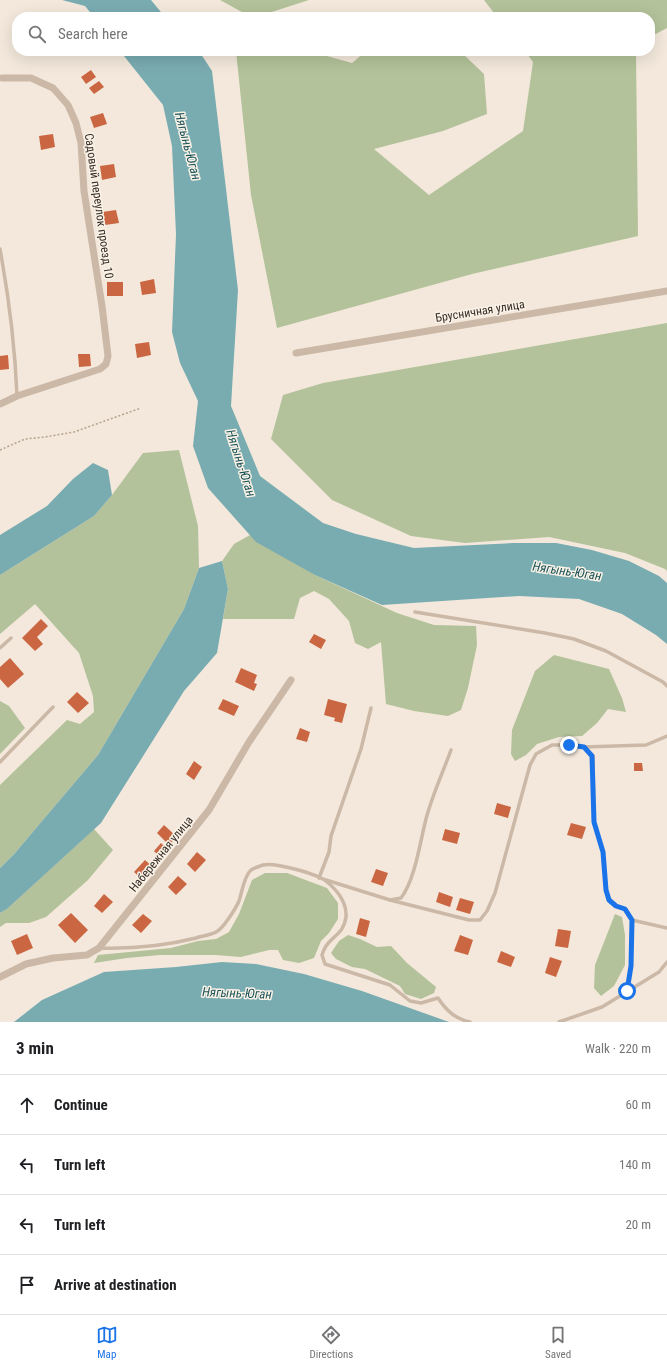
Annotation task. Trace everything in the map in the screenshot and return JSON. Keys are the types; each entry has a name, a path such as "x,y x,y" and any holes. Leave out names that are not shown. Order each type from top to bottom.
{"street":[{"name":"Садовый переулок проезд 10","path":"2,78 31,78 53,88 68,105 76,122 81,143 84,192 102,306 108,356 106,364 100,369 17,396"},
{"name":"Брусничная улица","path":"296,353 667,292"},
{"path":"0,404 17,396"},
{"name":"Набережная улица","path":"0,977 26,964 53,958 87,955 100,948 210,810 249,742 291,680"}],"lane":[{"path":"0,248 8,291 17,396"},
{"path":"415,612 544,633 574,640 606,651 663,682 667,686"},
{"path":"0,648 11,638"},
{"path":"0,762 53,707"},
{"path":"318,878 329,852 331,836 361,749 371,708"},
{"path":"100,948 143,948 159,944 180,942 217,932 228,920 239,902 245,880 251,870 264,865 290,868 390,900 469,920 480,920 487,911 495,893 530,765 536,754 552,745 584,747 646,745 667,736"},
{"path":"584,747 592,756 594,822 603,852 606,890 609,900 616,906 625,909 632,920 631,958 627,991"},
{"path":"390,900 401,898 406,892 419,852 426,818 451,750"},
{"path":"318,878 325,880 336,890 344,903 346,916 343,929 326,946 322,954 325,964 390,985 410,1001 421,1002 438,998 447,1012 470,1022"},
{"path":"632,920 667,928"},
{"path":"559,1022 602,1007 659,972 667,962"}],"path":[{"path":"0,450 25,438 45,437 74,432 141,408"}],"green space":[{"path":"220,0 309,0 272,12 242,12"},
{"path":"484,0 667,0 667,28 655,34 655,12 493,12"},
{"path":"237,56 327,56 352,63 360,56 465,56 484,74 487,114 443,131 374,149 429,195 523,131 533,62 529,56 636,56 638,236 472,274 277,328 251,195"},
{"path":"667,323 667,571 625,553 549,537 465,543 411,536 332,500 271,439 283,395 323,383"},
{"path":"179,450 198,526 199,568 184,609 98,755 15,853 0,868 0,785 67,720 80,724 94,712 93,696 79,653 35,604 0,634 0,575 94,516 112,495 143,453"},
{"path":"250,535 315,575 397,613 434,625 476,626 477,645 468,688 461,710 448,716 414,711 386,704 381,642 368,649 355,643 349,621 329,599 314,591 300,598 294,619 223,619 228,589 222,561 234,544"},
{"path":"554,655 609,669 622,698 626,712 608,709 597,723 582,736 559,737 537,744 526,755 515,761 511,754 512,730 535,671"},
{"path":"0,701 9,706 25,728 0,754"},
{"path":"94,829 113,850 88,880 46,917 29,923 6,923 0,927 0,913 7,909"},
{"path":"265,873 287,873 327,888 338,903 338,919 329,933 321,941 314,958 299,963 283,960 278,950 269,950 241,957 215,955 160,955 94,963 98,955 171,948 198,941 216,939 229,932 239,914 252,880"},
{"path":"615,914 622,917 625,935 625,965 614,986 601,996 594,988 595,965"},
{"path":"348,935 377,947 391,946 407,963 436,987 434,993 421,999 405,994 400,986 365,969 352,967 336,959 331,953 339,941"}],"water":[{"path":"62,0 151,0 161,12 90,12 85,6"},
{"name":"Нягынь-Юган","path":"124,56 202,56 212,71 238,290 231,406 260,476 323,523 356,534 414,548 513,543 556,543 592,550 629,561 659,576 667,583 667,644 656,635 622,614 579,599 519,596 382,605 315,575 256,542 208,488 193,446 198,401 180,363 172,332 176,234 172,146 163,105"},
{"path":"93,463 108,470 112,495 94,516 0,575 0,535 47,506 73,479"},
{"path":"222,561 228,589 217,653 184,691 101,823 7,909 0,913 0,868 15,853 98,755 184,609 199,568"},
{"name":"Нягынь-Юган","path":"222,962 256,964 304,974 362,991 449,1022 14,1022 42,1000 104,972"}],"building":[{"path":"91,70 96,77 86,84 81,77"},
{"path":"99,81 104,87 94,94 89,88"},
{"path":"103,113 107,124 94,128 90,117"},
{"path":"53,134 55,147 41,150 39,136"},
{"path":"114,164 116,177 102,180 100,166"},
{"path":"116,210 119,223 105,225 102,212"},
{"path":"154,279 156,293 142,295 140,282"},
{"path":"107,282 123,282 123,296 107,296"},
{"path":"149,342 151,355 137,358 135,344"},
{"path":"78,354 90,354 91,366 79,367"},
{"path":"8,355 9,369 0,370 0,356"},
{"path":"41,619 48,626 37,637 43,644 35,651 22,638"},
{"path":"314,634 326,640 321,649 309,642"},
{"path":"10,658 24,674 8,688 0,679 0,667"},
{"path":"241,668 257,675 254,683 257,684 254,691 235,682"},
{"path":"77,692 89,703 78,713 67,702"},
{"path":"223,699 239,706 234,716 218,709"},
{"path":"328,699 347,704 342,723 334,721 335,718 324,715"},
{"path":"300,728 310,732 307,742 296,739"},
{"path":"194,761 202,767 194,780 186,774"},
{"path":"634,763 642,763 643,771 634,771"},
{"path":"497,803 511,807 508,818 494,814"},
{"path":"571,823 586,827 582,839 567,835"},
{"path":"164,825 177,837 169,845 157,833"},
{"path":"445,829 460,833 457,844 442,840"},
{"path":"161,843 169,851 162,859 154,851"},
{"path":"197,852 206,860 195,872 187,864"},
{"path":"145,860 154,868 143,880 134,872"},
{"path":"376,869 388,873 383,886 371,882"},
{"path":"178,876 187,884 176,895 168,887"},
{"path":"439,892 453,897 450,907 436,902"},
{"path":"104,894 113,902 102,913 94,906"},
{"path":"460,898 474,902 470,914 456,910"},
{"path":"71,913 88,930 75,943 58,925"},
{"path":"143,914 152,921 141,933 132,925"},
{"path":"360,918 370,921 366,937 356,934"},
{"path":"558,929 571,931 568,948 555,946"},
{"path":"27,934 33,948 17,955 11,941"},
{"path":"460,935 473,940 468,955 454,951"},
{"path":"501,951 515,957 511,967 497,962"},
{"path":"550,957 562,961 556,977 545,973"}],"route":[{"path":"569,745 584,747 592,756 594,822 603,852 606,890 609,900 616,906 625,909 632,920 631,966 627,991"}]}
